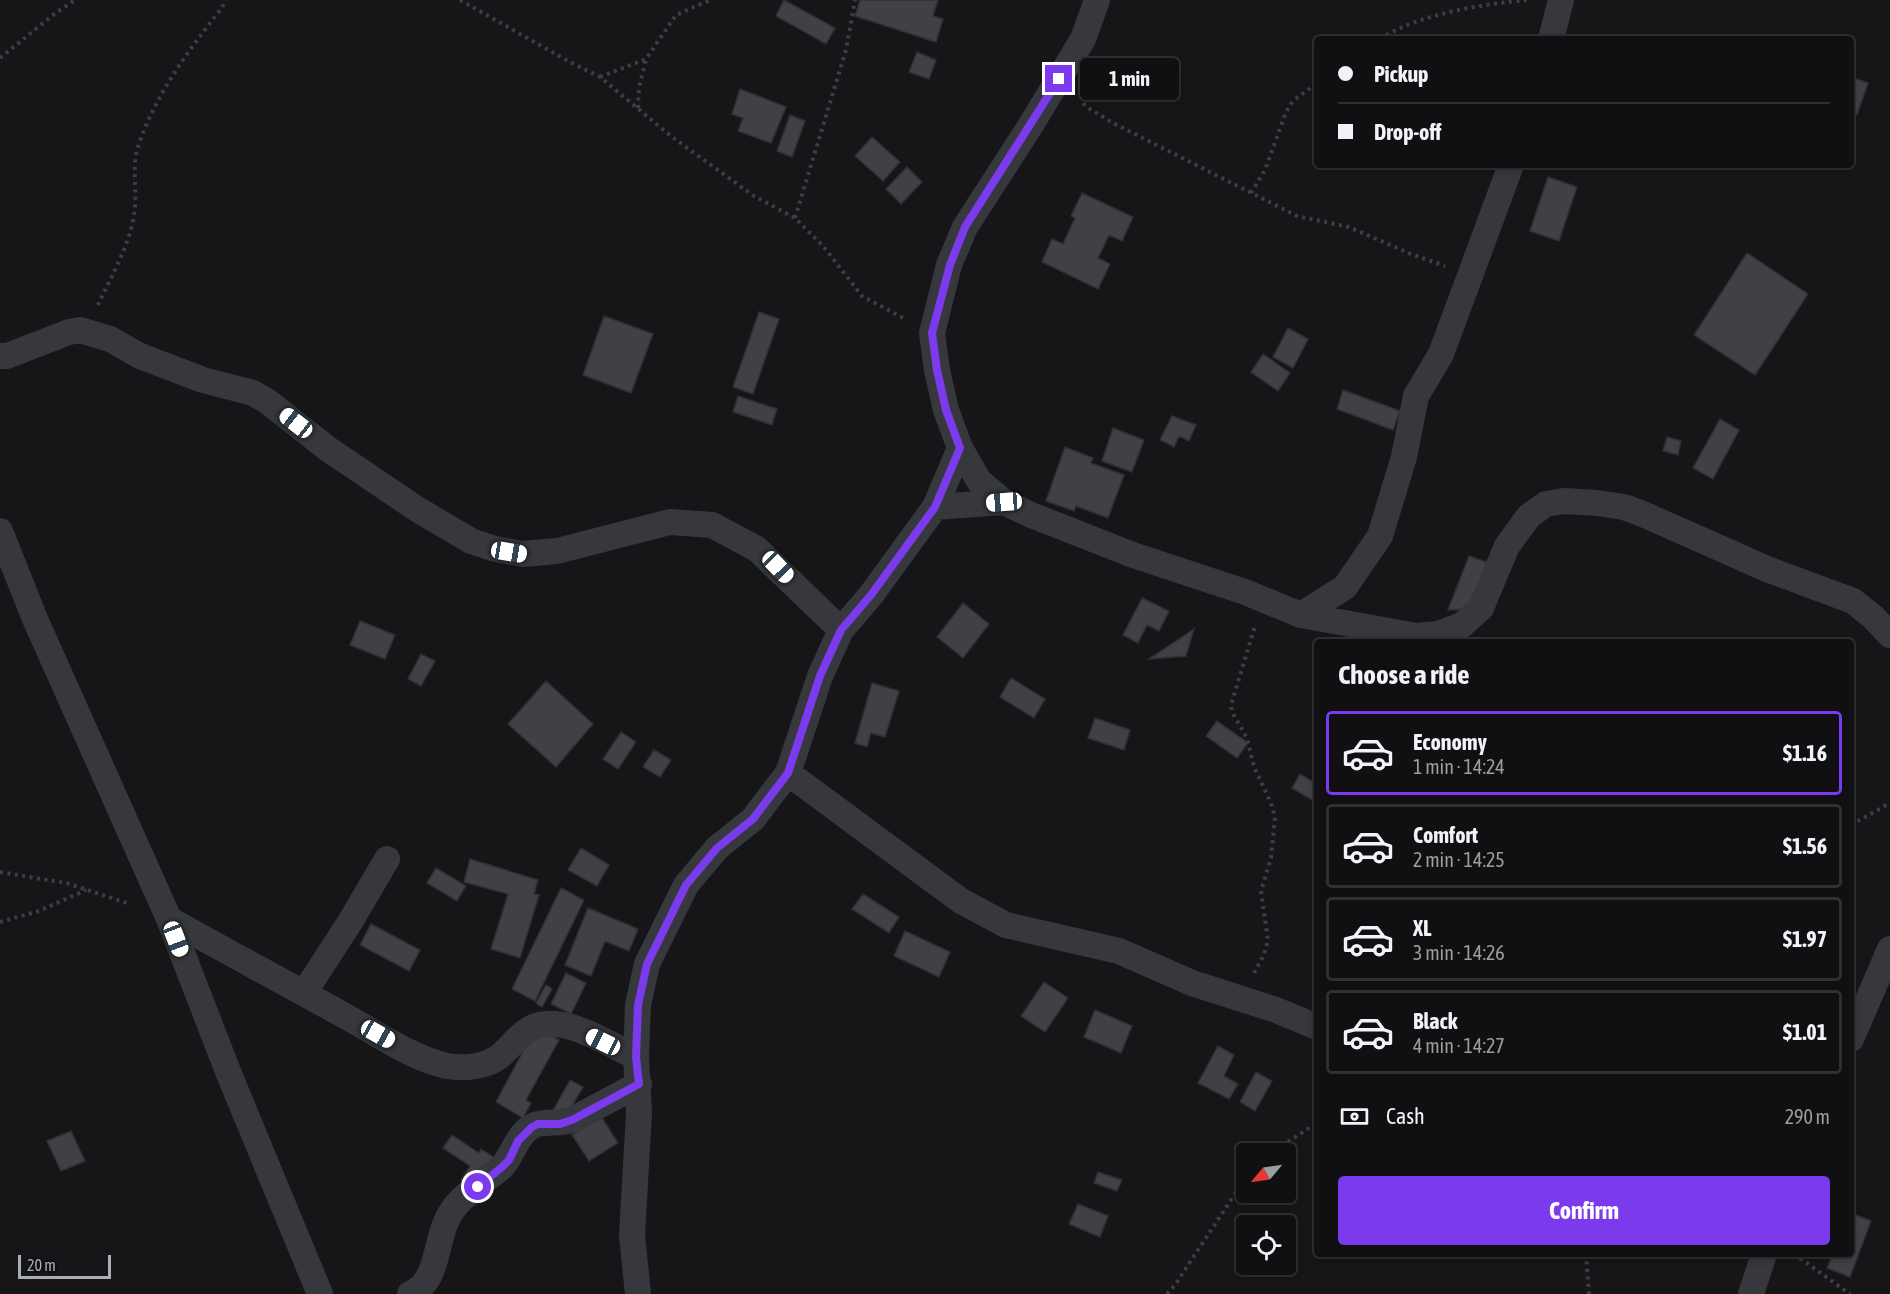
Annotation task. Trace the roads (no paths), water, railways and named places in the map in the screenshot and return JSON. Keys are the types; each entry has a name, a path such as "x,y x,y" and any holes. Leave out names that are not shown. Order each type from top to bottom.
{"street":[{"path":"1097,0 1083,39 965,227 950,265 932,333 946,410 960,448 979,481 1004,502 1133,555 1301,615 1416,636 1438,634 1462,625 1481,608 1507,546 1529,516 1546,504 1564,501 1624,507 1767,569 1853,601 1873,617 1890,636"},
{"path":"1552,36 1561,0"},
{"path":"1301,615 1345,587 1380,536 1404,458 1416,396 1442,354 1510,168"},
{"path":"0,356 7,356 39,345 69,332 88,331 110,339 140,356 181,372 253,393 328,449 417,508 471,541 495,549 523,554 557,551 669,522 712,525 757,549 841,630"},
{"path":"638,1294 632,1235 639,1113 636,1057 638,1005 647,964 686,885 717,848 753,819 788,773 820,676 841,630 871,595 935,507 960,448"},
{"path":"935,507 1004,502"},
{"path":"0,531 34,619 169,919 229,1074 320,1294"},
{"path":"788,773 961,901 1006,925 1119,951 1192,983 1276,1010 1314,1026"},
{"path":"304,993 387,859"},
{"path":"169,919 414,1054 446,1065 465,1068 487,1063 498,1057 524,1031 543,1024 571,1026 636,1057"},
{"path":"1854,1032 1890,949"},
{"path":"410,1294 421,1289 429,1280 443,1228 452,1208 509,1160 518,1141 526,1132 538,1124 560,1124 572,1120 639,1084"},
{"path":"1752,1294 1763,1257"}]}
